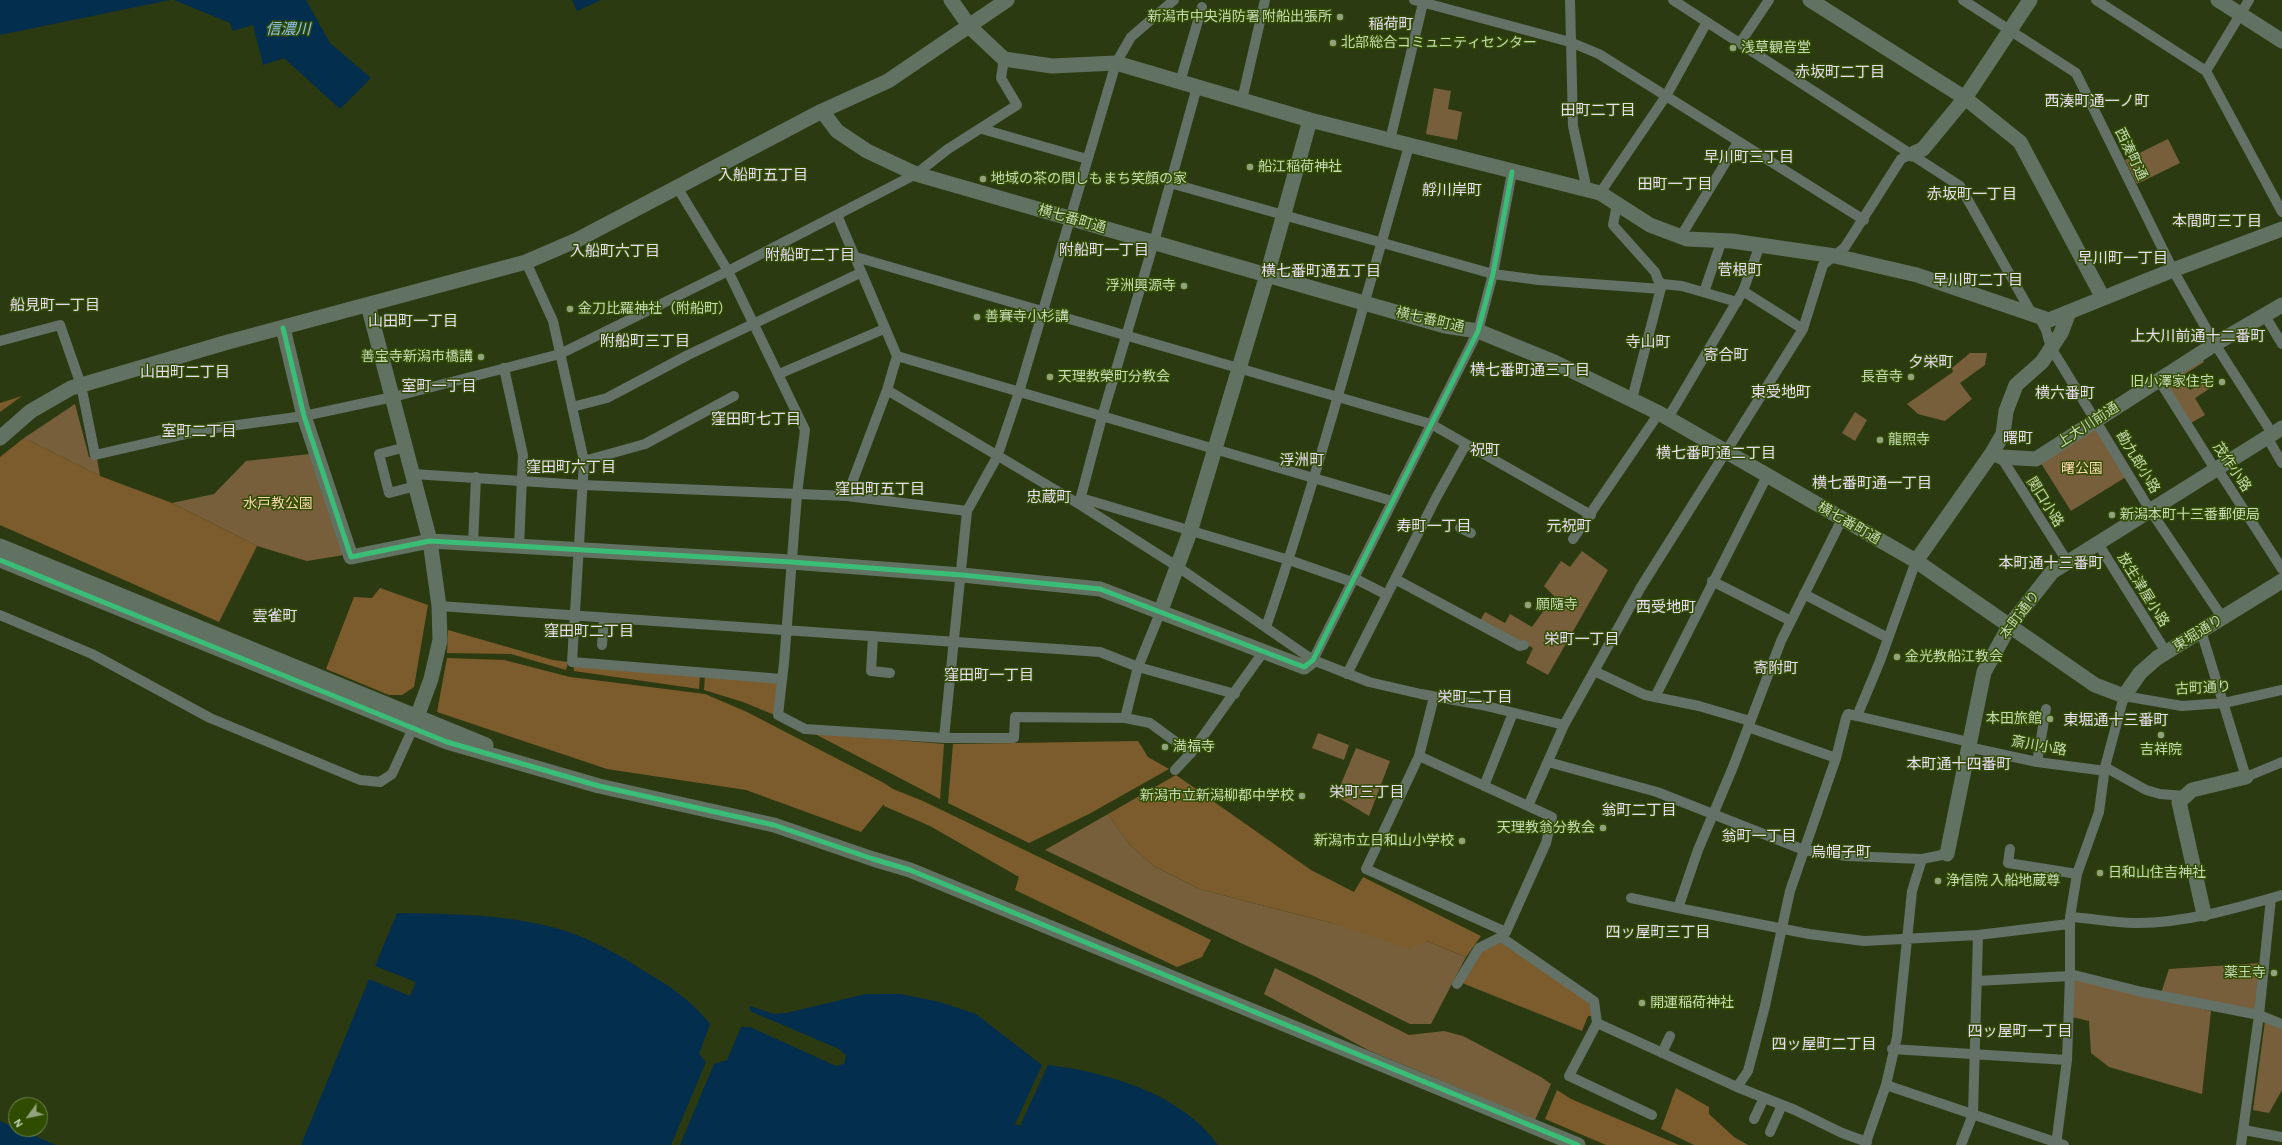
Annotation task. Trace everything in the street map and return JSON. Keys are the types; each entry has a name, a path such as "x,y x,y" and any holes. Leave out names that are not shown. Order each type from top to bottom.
{"street":[{"path":"951,0 970,27 1004,59 1052,66 1116,63 1310,120 1593,192 1617,204 1650,225 1687,239 1722,240 1835,256 1917,274 2049,320 2173,270 2282,229"},
{"path":"0,438 31,411 71,388 228,342 526,262 578,240 822,111 888,81 970,27 1007,0"},
{"path":"944,738 952,643 966,511 997,457 1019,392 1069,218 1116,63 1131,37 1174,0"},
{"path":"1242,100 1265,0"},
{"path":"1570,0 1573,126 1593,192"},
{"name":"勘九郎小路","path":"1673,0 1960,186 2036,316 2046,330 2051,348 2150,510 2222,618"},
{"path":"1740,43 1769,0"},
{"path":"1810,0 1827,5 1965,98 2020,142 2103,298"},
{"name":"西湊町通","path":"1963,0 2076,73 2173,270 2215,344 2274,433 2282,463"},
{"path":"1528,806 1564,725 1641,587 1803,329 1823,265 1845,247 1864,220 1901,159 1923,149 1965,98 2011,31 2030,0"},
{"path":"2096,0 2206,70 2282,212"},
{"path":"2218,0 2282,41"},
{"path":"2206,70 2249,0"},
{"path":"1390,140 1419,1 1448,4 1570,42 1599,54 1864,220"},
{"path":"1180,82 1202,7"},
{"path":"1593,192 1666,96 1707,22"},
{"path":"0,341 60,326 81,385 95,456 208,429 304,416 393,397 560,354 728,271 916,174 948,149 982,129 1017,105 1001,78 1004,59"},
{"path":"1080,501 1102,417 1154,242 1197,87"},
{"name":"横七番町通","path":"822,111 837,131 866,151 916,174 1445,326 1478,331 1554,362 1632,399 1663,416 1916,561 2095,685 2124,696"},
{"path":"1125,718 1138,667 1178,567 1190,532 1267,275 1310,120"},
{"path":"982,129 1087,159"},
{"path":"1681,236 1738,142"},
{"path":"1266,627 1289,560 1409,146"},
{"path":"283,328 304,416 351,557 430,541 791,562 960,575 1100,589 1304,667 1313,660 1478,331 1492,274 1512,172"},
{"path":"1170,184 1492,274 1539,280 1661,286 1704,292 1737,302"},
{"path":"677,187 728,271 805,430 797,494 778,715 805,729 944,738 1014,738 1015,717 1125,718 1150,723 1191,753"},
{"path":"1617,204 1613,224 1655,272 1661,286 1632,399"},
{"path":"837,214 856,257 860,273 897,356 887,390 847,496"},
{"path":"1704,292 1722,240"},
{"path":"1573,539 1663,416 1737,302 1743,291 1760,245"},
{"path":"856,257 1431,424 1591,515"},
{"path":"526,262 553,321 584,461 578,549 576,616 572,662 782,679"},
{"path":"572,407 608,398 688,355 860,273"},
{"path":"1743,291 1803,329"},
{"path":"0,615 92,654 210,718 360,780 380,782 392,774 416,722 431,679 440,640 439,606 430,541 368,305"},
{"name":"上大川前通","path":"1996,455 2036,459 2215,344 2282,305"},
{"path":"1737,1086 1748,1071 1790,891 1836,758 1848,714 1856,716 1888,638 1916,561 1996,455 2003,434 2006,411 2016,385 2042,362 2061,333 2069,312"},
{"path":"2265,316 2282,344"},
{"path":"779,374 884,329"},
{"path":"897,356 1392,501"},
{"path":"504,368 522,449 519,547"},
{"name":"茂作小路","path":"2159,380 2282,569"},
{"path":"887,390 997,457 1080,501 1313,660 1369,682 1434,697 1482,705 1564,725"},
{"path":"584,461 645,444 734,396"},
{"name":"本町通り","path":"1946,854 1984,672 1992,654 2010,625 2052,572 2067,561 2274,433"},
{"path":"1347,674 1466,444"},
{"path":"406,447 379,454 389,493 415,480 476,477 583,485 847,496 966,511"},
{"name":"関口小路","path":"1996,455 2067,561"},
{"path":"1655,697 1684,641 1712,581 1767,476"},
{"path":"473,544 476,477"},
{"path":"1080,501 1289,560 1353,580 1387,595"},
{"path":"1678,908 1712,814 1781,641 1842,519"},
{"path":"1460,528 1471,533"},
{"name":"放生津屋小路","path":"2097,542 2166,652"},
{"path":"0,546 416,722 447,742 547,772 774,825 910,870 1578,1145"},
{"path":"0,560 416,722"},
{"path":"1395,579 1520,646 1524,645"},
{"path":"1712,581 1790,621"},
{"name":"東堀通り","path":"2124,696 2140,673 2166,652 2282,581"},
{"path":"1804,594 1888,638"},
{"path":"439,606 952,643 1100,652 1138,667 1235,694"},
{"path":"602,645 604,618"},
{"path":"2201,631 2246,777"},
{"path":"873,637 871,671 890,673"},
{"path":"1175,770 1191,753 1235,694 1264,651"},
{"path":"1594,670 1645,695 1699,706 1836,758"},
{"name":"古町通り","path":"2124,696 2182,706 2224,703 2282,690"},
{"path":"1886,1085 2059,1144 2067,1060 2070,920 2077,874 2099,812 2106,769 2124,696"},
{"path":"1434,697 1420,756 1366,869 1503,934 1594,1001 1597,1023 1569,1076 1652,1115"},
{"path":"2037,762 2046,709"},
{"path":"1484,786 1513,713"},
{"name":"斎川小路","path":"1856,716 2037,762 2106,769"},
{"path":"1420,756 1552,817 1546,843 1503,934 1479,948 1457,984"},
{"path":"1548,762 1657,792 1804,850 1847,856 1922,859 1946,854"},
{"path":"2204,914 2180,802 2192,790 2246,777 2282,762"},
{"path":"2106,769 2146,790 2160,794 2185,796"},
{"path":"2010,849 2008,863 2077,874"},
{"path":"1597,1023 1866,1143 1886,1085 1892,1049 1897,1037 1912,891 1922,859"},
{"path":"1631,898 1808,934 1864,941 1978,935 2070,920 2135,924 2204,914 2282,895"},
{"path":"2241,1145 2259,1015 2271,898"},
{"path":"1961,1145 1973,1114 1978,935"},
{"path":"1977,981 2070,975 2142,992 2259,1015 2282,1024"},
{"path":"1662,1053 1670,1036"},
{"path":"1892,1049 2067,1060"},
{"path":"1754,1120 1764,1098"},
{"path":"1770,1132 1782,1105"},
{"path":"2244,1130 2282,1137"}],"green space":[{"path":"1434,88 1451,91 1448,109 1462,112 1457,140 1426,134"},
{"path":"2168,139 2180,163 2137,184 2125,160"},
{"path":"1970,353 1987,353 1985,365 1960,383 1972,399 1945,421 1918,414 1907,404 1953,372 1952,368"},
{"path":"2203,360 2204,362 2182,376 2190,390 2208,380 2212,387 2195,398 2205,415 2189,424 2164,384"},
{"path":"75,404 89,457 97,458 100,476 24,438"},
{"path":"1855,412 1867,420 1855,441 1842,433"},
{"name":"曙公園","path":"2093,426 2126,477 2071,511 2039,460"},
{"name":"水戸教公園","path":"310,454 344,555 307,561 257,546 172,503 214,494 246,461"},
{"path":"1582,551 1608,570 1548,675 1526,663 1533,648 1480,621 1485,612 1505,623 1510,614 1532,627 1554,596 1544,586 1561,561 1570,567"},
{"path":"1318,733 1349,745 1344,760 1312,748"},
{"path":"1356,748 1390,761 1369,816 1336,796"},
{"path":"1108,814 1129,844 1154,866 1199,889 1331,923 1426,941 1466,957 1431,1024 1410,1024 1316,977 1045,850"},
{"path":"2261,963 2257,1012 2161,993 2169,969"},
{"path":"1275,968 1409,1035 1444,1031 1463,1036 1541,1077 1551,1084 1535,1120 1368,1050 1264,994"},
{"path":"2072,977 2211,1011 2202,1094 2109,1067 2091,1053 2089,1021 2072,1017"},
{"path":"2265,1021 2282,1028 2282,1090 2269,1113 2253,1110"}],"shaded area":[{"path":"22,396 0,412 0,403"},
{"path":"24,438 100,476 172,503 257,546 219,622 0,525 0,457"},
{"path":"380,588 428,605 414,687 402,695 389,695 326,669 354,597 372,598"},
{"path":"448,630 553,660 568,662 566,670 511,654 447,653"},
{"path":"447,658 504,660 570,677 705,694 747,712 893,789 923,801 1211,940 1202,957 1177,967 1015,890 1019,877 930,826 884,806 884,804 861,832 746,790 607,769 437,712"},
{"path":"573,664 700,675 699,689 574,671"},
{"path":"705,675 777,682 777,716 743,702 704,690"},
{"path":"813,733 944,744 940,799"},
{"path":"1138,741 1148,757 1169,769 1089,814 1029,843 948,803 953,744"},
{"path":"1176,775 1311,870 1354,892 1363,877 1481,936 1466,957 1426,941 1409,949 1331,923 1199,889 1154,866 1129,844 1108,814"},
{"path":"1500,942 1589,1002 1593,1016 1588,1016 1582,1031 1462,983 1481,951"},
{"path":"1676,1088 1709,1107 1709,1114 1734,1137 1748,1145 1694,1145 1661,1129"},
{"path":"1557,1090 1571,1099 1679,1145 1606,1145 1545,1119"}],"water":[{"path":"0,0 170,0 0,35"},
{"name":"信濃川","path":"174,0 306,0 330,43 371,78 340,109 284,58 263,65 253,25 233,31 230,23"},
{"path":"572,0 601,0 577,11"},
{"path":"397,913 503,918 545,925 566,931 596,943 616,954 680,994 703,1015 710,1024 699,1054 706,1062 671,1145 301,1145 369,979 410,996 416,982 375,966"},
{"path":"866,994 900,994 940,1002 976,1014 1042,1065 1015,1124 1020,1126 1048,1065 1094,1073 1142,1088 1185,1112 1203,1127 1218,1145 680,1145 714,1064 727,1060 741,1027 750,1027 836,1066 844,1064 846,1056 839,1049 750,1011 750,1006 774,1014 786,1013"},
{"path":"0,1121 8,1124 8,1137 37,1137 56,1145 0,1145"}],"cycle path":[{"path":"283,328 304,416 351,557 430,541 791,562 962,575 1100,589 1304,667 1313,660 1478,331 1493,274 1512,172"},
{"path":"0,560 447,742 599,786 774,825 910,870 1578,1145"}],"place":[{"name":"新潟市中央消防署 附船出張所","path":"1340,17"},
{"name":"北部総合コミュニティセンター","path":"1333,43"},
{"name":"浅草観音堂","path":"1733,48"},
{"name":"船江稲荷神社","path":"1250,167"},
{"name":"地域の茶の間しもまち笑顔の家","path":"983,179"},
{"name":"浮洲興源寺","path":"1184,286"},
{"name":"金刀比羅神社（附船町）","path":"570,309"},
{"name":"善賽寺小杉講","path":"977,317"},
{"name":"善宝寺新潟市橋講","path":"481,357"},
{"name":"天理教榮町分教会","path":"1050,377"},
{"name":"長音寺","path":"1911,377"},
{"name":"旧小澤家住宅","path":"2222,382"},
{"name":"龍照寺","path":"1880,440"},
{"name":"新潟本町十三番郵便局","path":"2112,515"},
{"name":"願隨寺","path":"1528,605"},
{"name":"金光教船江教会","path":"1897,657"},
{"name":"本田旅館","path":"2050,719"},
{"name":"吉祥院","path":"2161,735"},
{"name":"満福寺","path":"1165,747"},
{"name":"新潟市立新潟柳都中学校","path":"1302,796"},
{"name":"天理教翁分教会","path":"1603,828"},
{"name":"新潟市立日和山小学校","path":"1462,841"},
{"name":"日和山住吉神社","path":"2100,873"},
{"name":"浄信院 入船地蔵尊","path":"1938,881"},
{"name":"薬王寺","path":"2274,973"},
{"name":"開運稲荷神社","path":"1642,1003"}],"district":[{"name":"稲荷町","path":"1391,24"},
{"name":"赤坂町二丁目","path":"1840,72"},
{"name":"西湊町通一ノ町","path":"2097,101"},
{"name":"田町二丁目","path":"1598,110"},
{"name":"早川町三丁目","path":"1749,157"},
{"name":"入船町五丁目","path":"763,175"},
{"name":"田町一丁目","path":"1675,184"},
{"name":"艀川岸町","path":"1452,190"},
{"name":"赤坂町一丁目","path":"1972,194"},
{"name":"本間町三丁目","path":"2217,221"},
{"name":"附船町一丁目","path":"1104,250"},
{"name":"入船町六丁目","path":"615,251"},
{"name":"附船町二丁目","path":"810,255"},
{"name":"早川町一丁目","path":"2123,258"},
{"name":"菅根町","path":"1740,270"},
{"name":"横七番町通五丁目","path":"1321,271"},
{"name":"早川町二丁目","path":"1978,280"},
{"name":"船見町一丁目","path":"55,305"},
{"name":"山田町一丁目","path":"413,321"},
{"name":"上大川前通十二番町","path":"2198,336"},
{"name":"附船町三丁目","path":"645,341"},
{"name":"寺山町","path":"1648,342"},
{"name":"寄合町","path":"1726,355"},
{"name":"夕栄町","path":"1931,362"},
{"name":"横七番町通三丁目","path":"1530,370"},
{"name":"山田町二丁目","path":"185,372"},
{"name":"室町一丁目","path":"439,386"},
{"name":"東受地町","path":"1781,392"},
{"name":"横六番町","path":"2065,393"},
{"name":"窪田町七丁目","path":"756,419"},
{"name":"室町二丁目","path":"199,431"},
{"name":"曙町","path":"2018,438"},
{"name":"祝町","path":"1485,450"},
{"name":"横七番町通二丁目","path":"1716,453"},
{"name":"浮洲町","path":"1302,460"},
{"name":"窪田町六丁目","path":"571,467"},
{"name":"横七番町通一丁目","path":"1872,483"},
{"name":"窪田町五丁目","path":"880,489"},
{"name":"忠蔵町","path":"1049,497"},
{"name":"寿町一丁目","path":"1434,526"},
{"name":"元祝町","path":"1569,526"},
{"name":"本町通十三番町","path":"2051,563"},
{"name":"西受地町","path":"1666,607"},
{"name":"雲雀町","path":"275,616"},
{"name":"窪田町二丁目","path":"589,631"},
{"name":"栄町一丁目","path":"1582,639"},
{"name":"寄附町","path":"1776,668"},
{"name":"窪田町一丁目","path":"989,675"},
{"name":"栄町二丁目","path":"1475,697"},
{"name":"東堀通十三番町","path":"2116,720"},
{"name":"本町通十四番町","path":"1959,764"},
{"name":"栄町三丁目","path":"1367,792"},
{"name":"翁町二丁目","path":"1639,810"},
{"name":"翁町一丁目","path":"1759,836"},
{"name":"烏帽子町","path":"1841,852"},
{"name":"四ッ屋町三丁目","path":"1658,932"},
{"name":"四ッ屋町一丁目","path":"2020,1031"},
{"name":"四ッ屋町二丁目","path":"1824,1044"}]}
